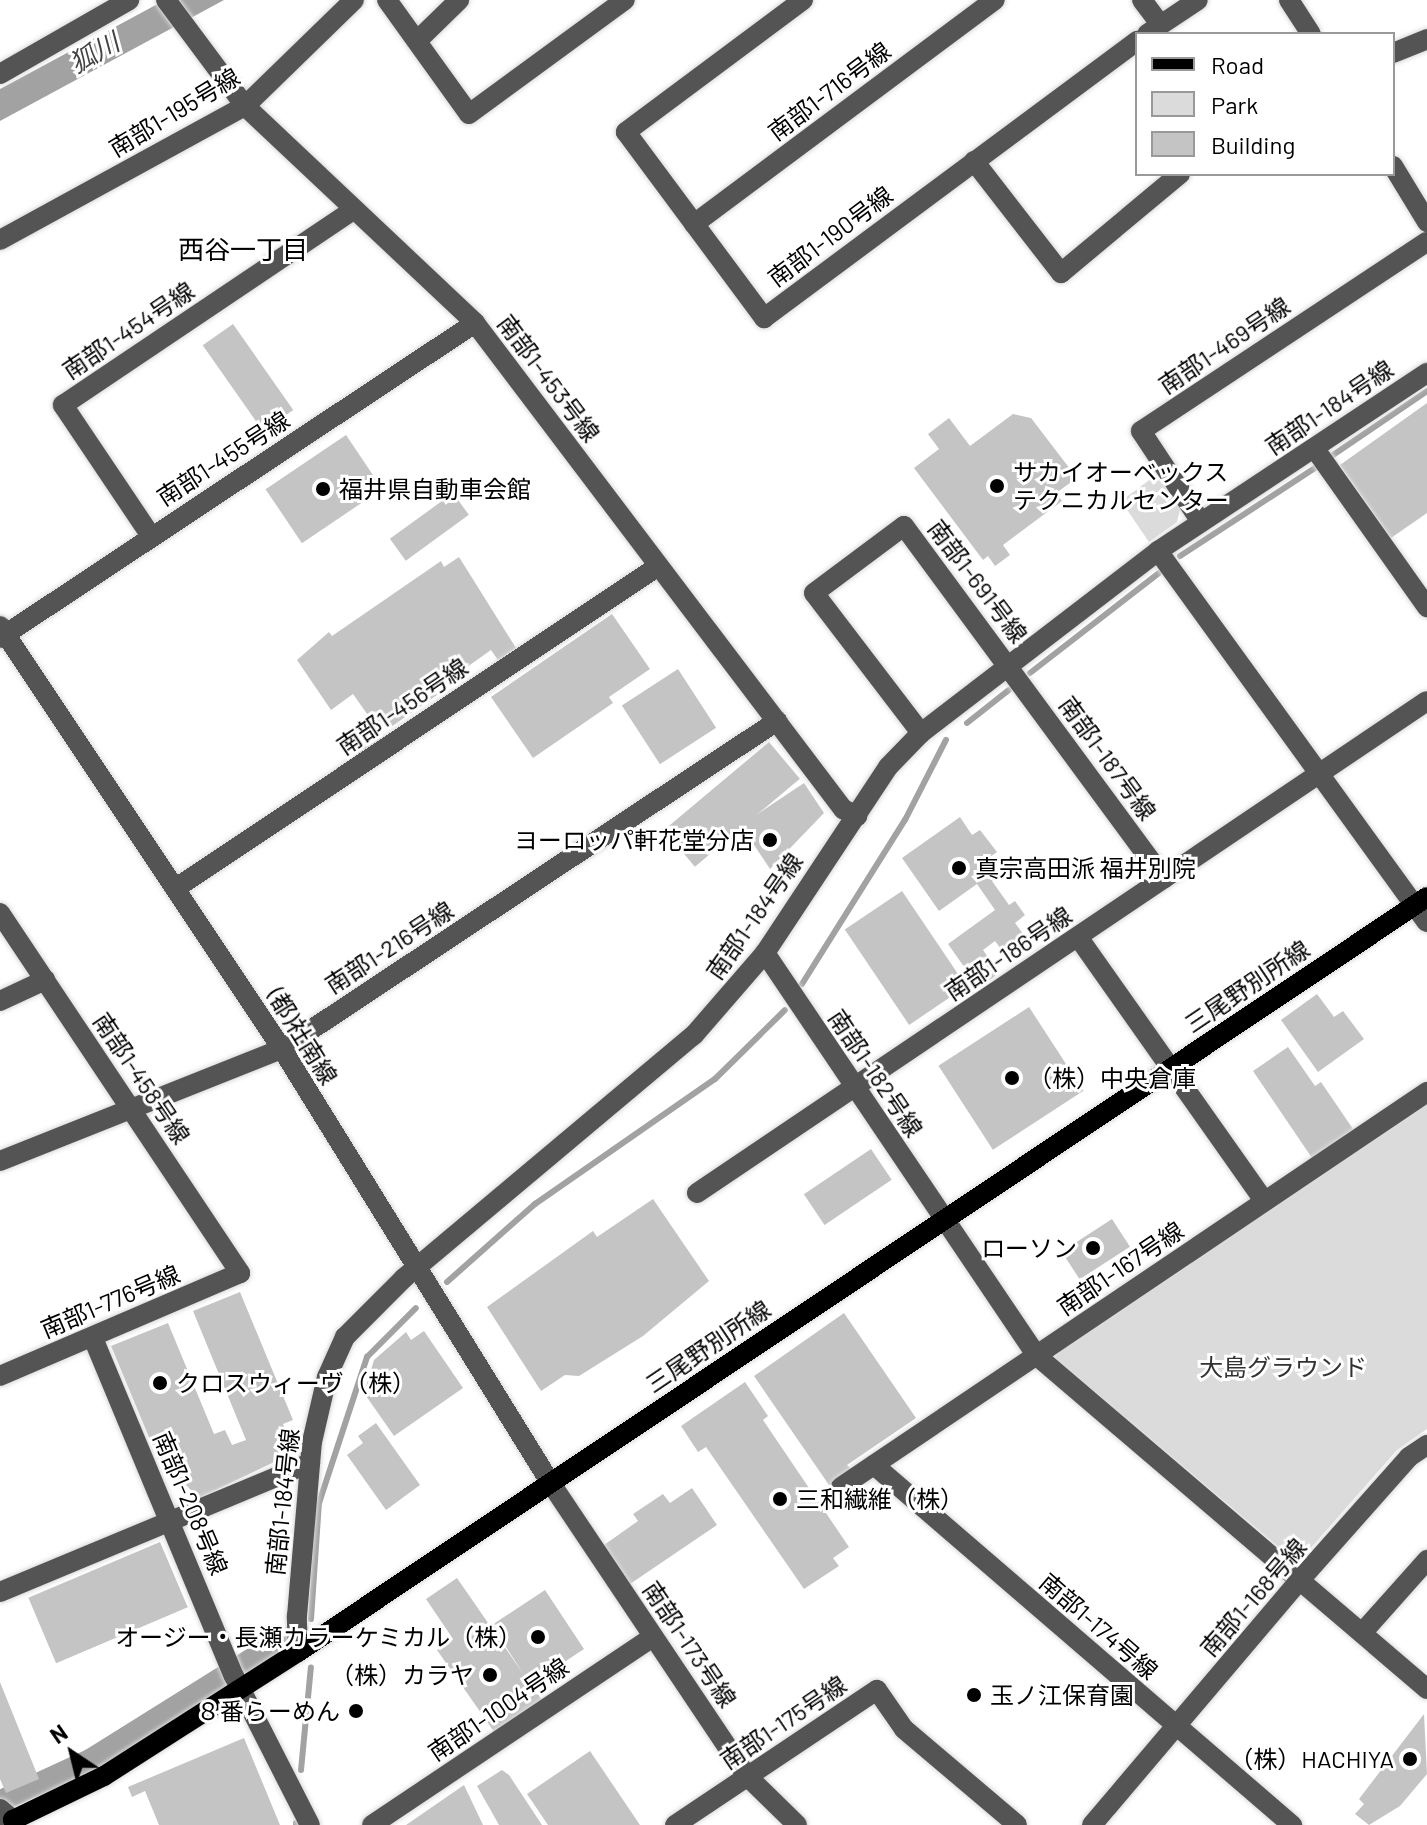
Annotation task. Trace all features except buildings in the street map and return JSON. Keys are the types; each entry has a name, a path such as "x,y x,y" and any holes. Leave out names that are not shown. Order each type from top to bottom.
{"main road":[{"name":"三尾野別所線","path":"7,1820 104,1776 241,1689 1170,1069 1423,908"}],"street":[{"path":"0,74 129,0"},
{"name":"南部1-453号線","path":"166,0 245,106 475,323 843,809 857,816"},
{"name":"南部1-195号線","path":"0,240 245,106 354,0"},
{"path":"387,0 469,114 625,0"},
{"path":"417,41 459,0"},
{"name":"南部1-190号線","path":"803,0 626,132 764,318 1135,42"},
{"name":"南部1-716号線","path":"694,224 995,0"},
{"path":"1142,0 1154,29 1198,0"},
{"path":"1289,0 1310,32"},
{"path":"1395,52 1427,39"},
{"path":"974,161 1061,273 1178,176"},
{"path":"1395,168 1419,190 1427,222"},
{"name":"南部1-454号線","path":"151,536 63,405 353,210"},
{"name":"南部1-469号線","path":"1201,522 1141,431 1427,242"},
{"name":"南部1-455号線","path":"2,633 475,323"},
{"name":"南部1-184号線","path":"298,1652 310,1463 327,1377 345,1337 415,1268 694,1035 765,953 888,767 921,733 1158,551 1427,373"},
{"path":"1315,449 1427,607"},
{"name":"南部1-691号線","path":"921,733 814,593 904,526 1010,667"},
{"path":"1158,551 1320,774 1423,908"},
{"name":"南部1-456号線","path":"176,888 657,567"},
{"name":"(都)社南線","path":"2,633 282,1049 550,1482"},
{"name":"南部1-187号線","path":"1010,667 1164,879"},
{"name":"南部1-186号線","path":"697,1193 1427,701"},
{"name":"南部1-216号線","path":"0,1161 282,1049 777,721"},
{"name":"南部1-458号線","path":"0,913 240,1273"},
{"path":"1078,937 1264,1201"},
{"name":"南部1-182号線","path":"765,953 1037,1356 1427,1689"},
{"path":"0,1001 45,980"},
{"name":"南部1-167号線","path":"841,1487 1427,1092"},
{"name":"南部1-776号線","path":"0,1376 240,1273"},
{"name":"南部1-208号線","path":"93,1338 241,1689 310,1825"},
{"name":"南部1-168号線","path":"1092,1825 1299,1581 1409,1457 1427,1445"},
{"path":"0,1592 310,1463"},
{"name":"南部1-174号線","path":"874,1465 1292,1825"},
{"name":"南部1-173号線","path":"550,1482 747,1776 797,1825"},
{"path":"1362,1633 1427,1560"},
{"name":"南部1-1004号線","path":"372,1825 653,1637"},
{"name":"南部1-175号線","path":"675,1825 877,1690 904,1729 1017,1825"}],"green space":[{"path":"1156,475 1180,509 1177,522 1149,542 1121,501"},
{"name":"大島グラウンド","path":"1427,1104 1427,1429 1397,1450 1302,1558 1293,1559 1056,1359 1057,1351"}],"water":[{"name":"狐川","path":"165,0 224,0 0,121 0,89"}],"waterway":[{"path":"1333,455 1427,391"},
{"path":"1180,556 1315,468"},
{"path":"1030,673 1159,573"},
{"path":"967,723 1009,690"},
{"path":"802,984 905,820 946,740"},
{"path":"447,1282 535,1204 715,1079 785,1010"},
{"path":"311,1619 319,1503 367,1357 416,1308"},
{"path":"241,1666 284,1638"},
{"path":"301,1770 311,1667"},
{"path":"5,1799 90,1760 223,1677"}],"place":[{"name":"サカイオーベックス テクニカルセンター","path":"997,486"},
{"name":"福井県自動車会館","path":"323,489"},
{"name":"ヨーロッパ軒花堂分店","path":"770,840"},
{"name":"真宗高田派 福井別院","path":"959,868"},
{"name":"（株）中央倉庫","path":"1012,1078"},
{"name":"ローソン","path":"1093,1248"},
{"name":"クロスウィーヴ（株）","path":"160,1383"},
{"name":"三和繊維（株）","path":"780,1499"},
{"name":"オージー・長瀬カラーケミカル（株）","path":"538,1637"},
{"name":"（株）カラヤ","path":"490,1675"},
{"name":"玉ノ江保育園","path":"974,1695"},
{"name":"８番らーめん","path":"356,1711"},
{"name":"（株）HACHIYA","path":"1410,1759"}],"district":[{"name":"西谷一丁目","path":"243,249"}]}
